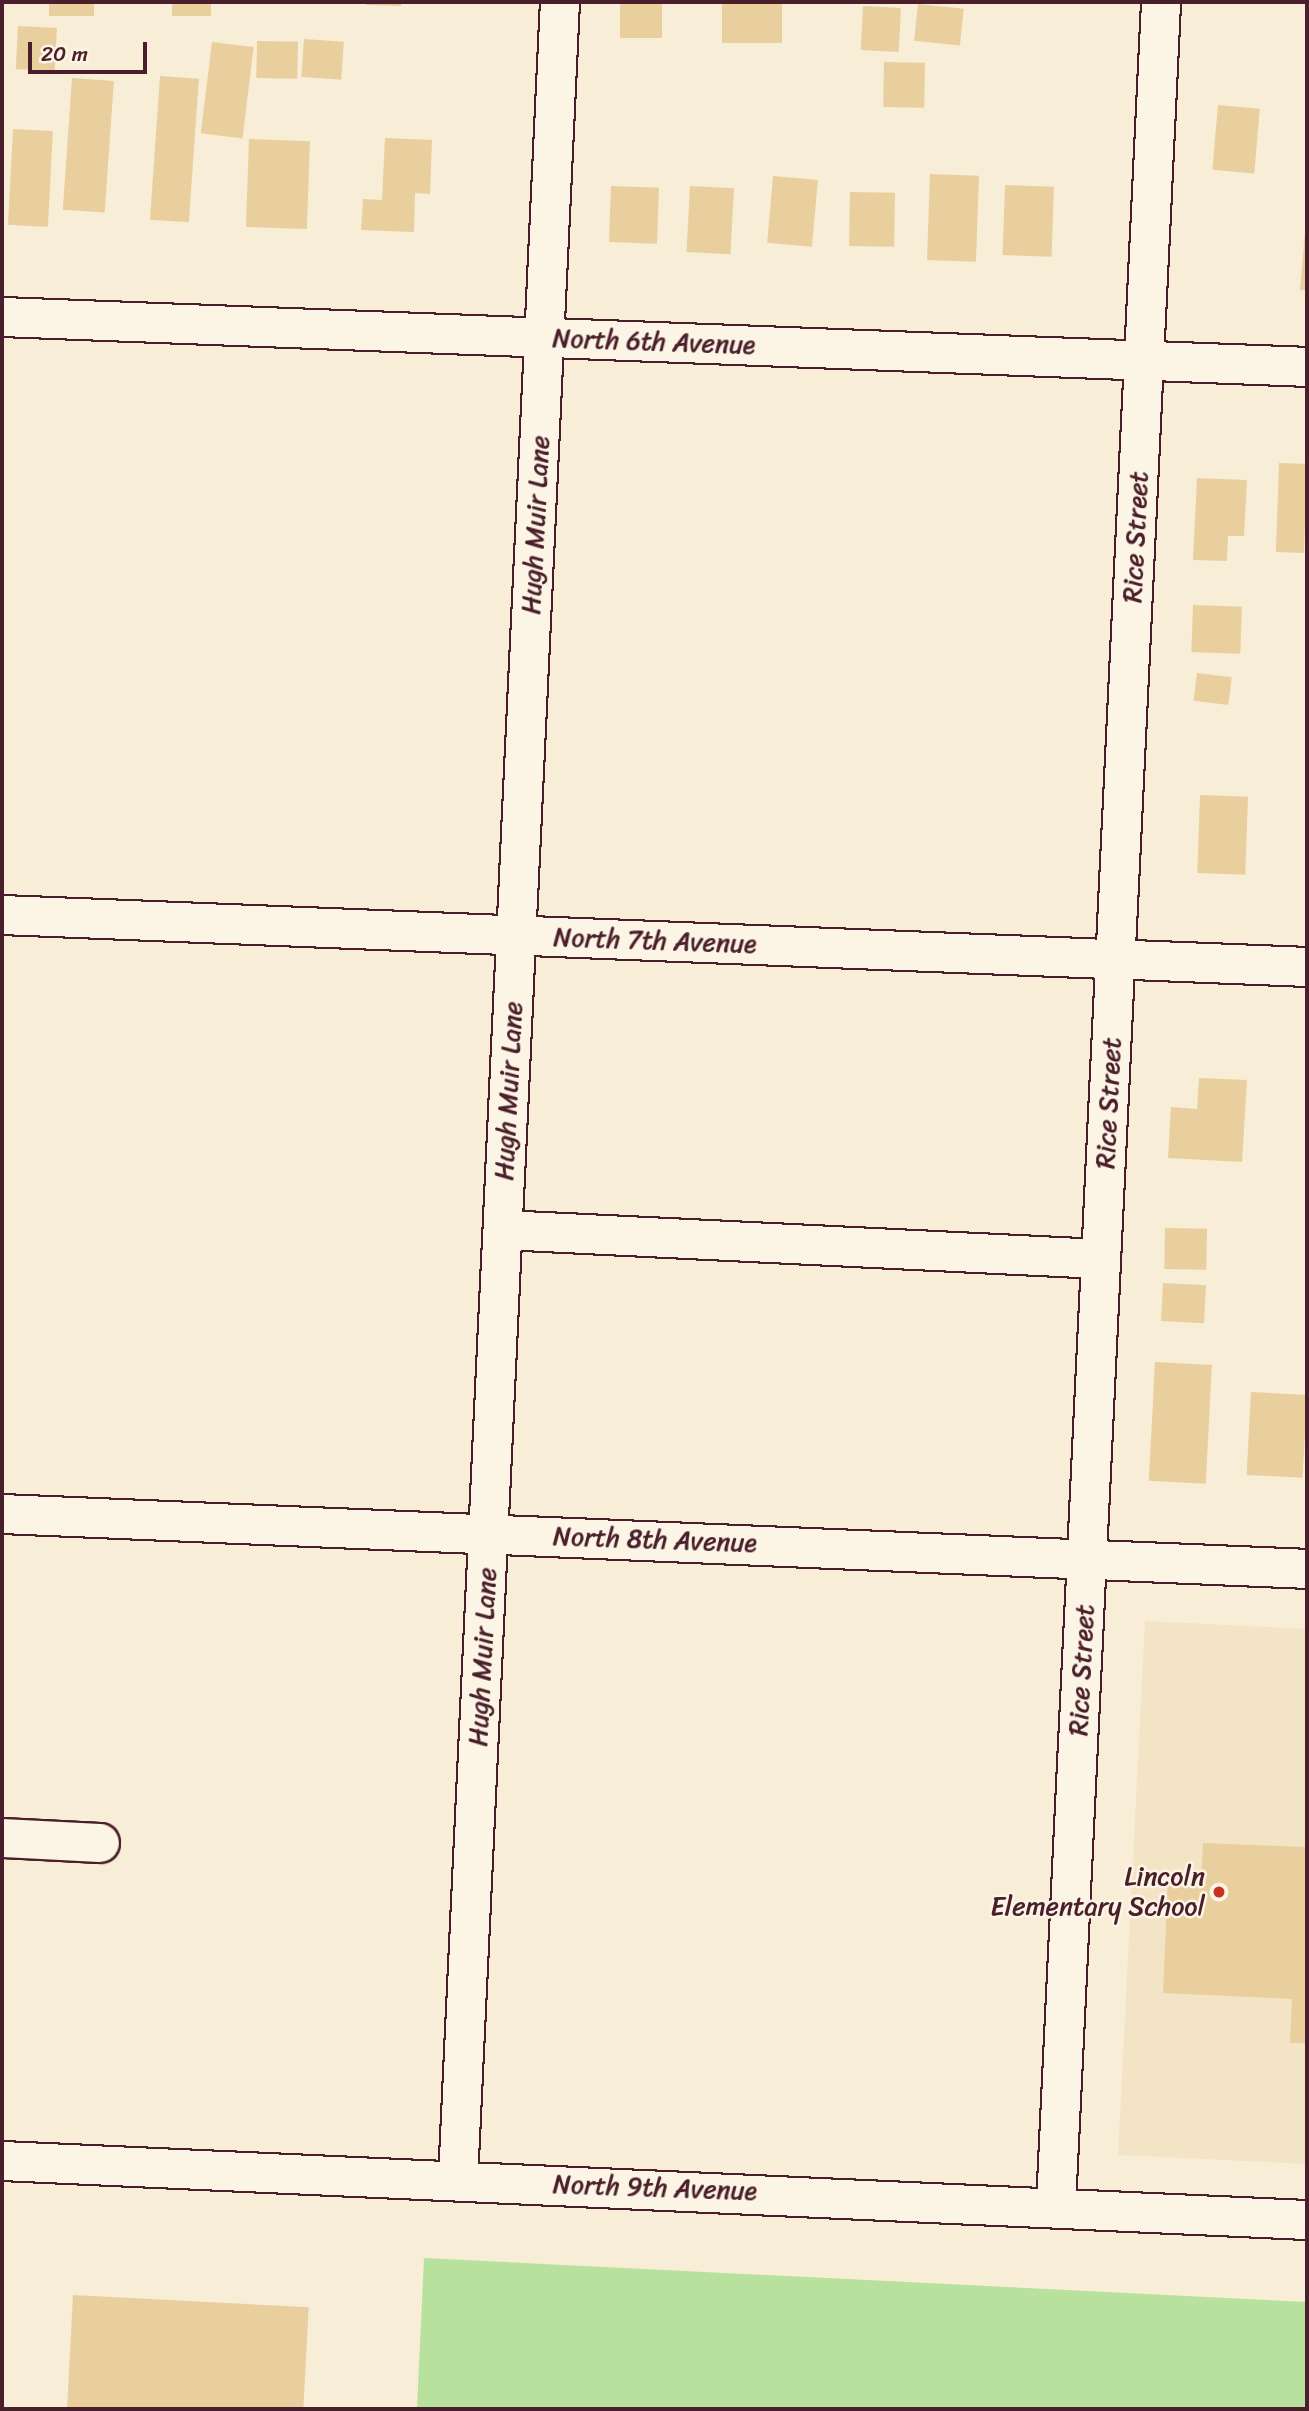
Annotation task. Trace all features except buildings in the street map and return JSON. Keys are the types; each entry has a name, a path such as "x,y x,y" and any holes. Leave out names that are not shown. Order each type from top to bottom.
{"street":[{"name":"Hugh Muir Lane","path":"458,2180 560,2"},
{"name":"Rice Street","path":"1056,2205 1161,2"},
{"name":"North 6th Avenue","path":"2,317 1307,367"},
{"name":"North 7th Avenue","path":"2,915 1307,967"},
{"path":"503,1230 1101,1259"},
{"name":"North 8th Avenue","path":"2,1514 1307,1569"},
{"path":"2,1838 100,1843"},
{"name":"North 9th Avenue","path":"2,2161 1056,2205 1307,2220"}],"shaded area":[{"name":"Lincoln Elementary School","path":"1145,1621 1307,1629 1307,2164 1118,2155"}],"green space":[{"path":"424,2258 1307,2302 1307,2409 417,2409"}],"place":[{"name":"Lincoln Elementary School","path":"1219,1892"}]}
